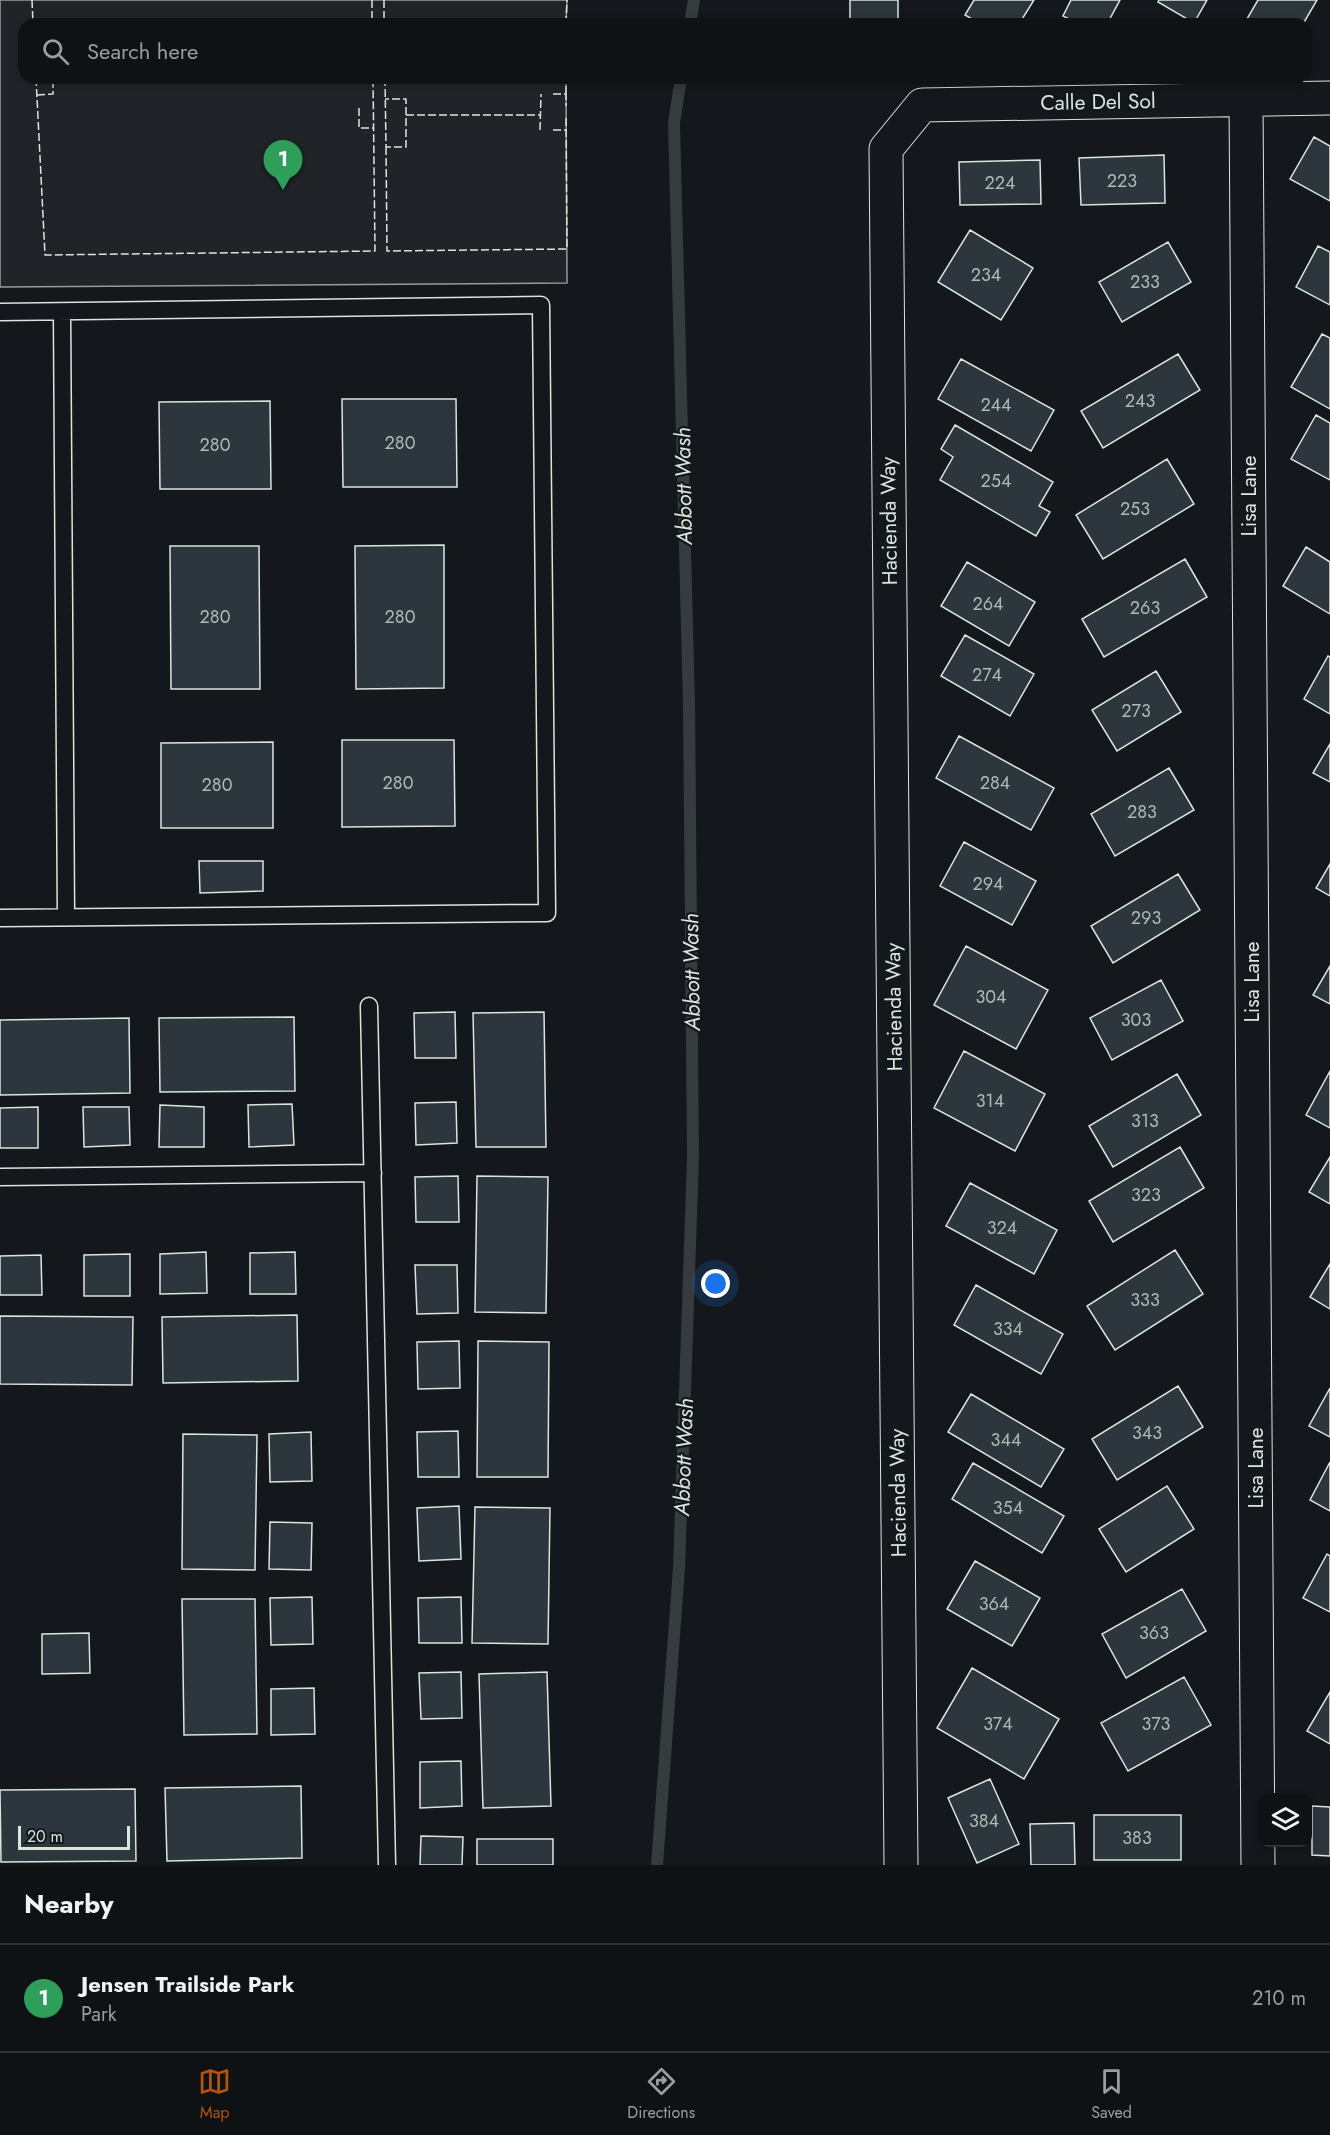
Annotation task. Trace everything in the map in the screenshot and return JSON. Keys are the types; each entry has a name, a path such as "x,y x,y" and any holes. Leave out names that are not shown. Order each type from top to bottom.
{"street":[{"name":"Calle Del Sol","path":"886,149 922,105 1330,98"},
{"name":"Lisa Lane","path":"1246,100 1258,1865"},
{"name":"Hacienda Way","path":"886,149 901,1865"}],"lane":[{"path":"0,312 541,305 547,889 547,913 0,918"},
{"path":"62,312 66,917"},
{"path":"369,1006 387,1865"},
{"path":"0,1177 373,1173"}],"shaded area":[{"path":"0,0 567,0 566,18 18,18 18,84 566,84 567,283 0,287"}],"building":[{"path":"850,0 898,0 898,18 850,18"},
{"path":"974,0 1034,0 1023,18 970,18 965,15"},
{"path":"1071,0 1120,0 1110,18 1067,18 1063,16"},
{"path":"1159,0 1207,0 1197,18 1185,18 1158,2"},
{"path":"1258,0 1317,0 1306,18 1248,18"},
{"path":"1314,137 1330,146 1330,201 1290,179"},
{"path":"1164,155 1165,203 1081,205 1079,158"},
{"path":"1040,160 1041,204 960,205 959,162"},
{"path":"970,230 1033,268 1001,320 938,282"},
{"path":"1168,242 1191,282 1122,322 1099,282"},
{"path":"1318,246 1330,252 1330,305 1296,287"},
{"path":"1322,334 1330,338 1330,409 1291,387"},
{"path":"1178,354 1200,390 1103,448 1081,411"},
{"path":"961,359 1054,410 1031,451 938,399"},
{"path":"342,399 456,399 457,487 343,487"},
{"path":"270,401 271,489 160,489 159,402"},
{"path":"1316,415 1330,423 1330,480 1291,459"},
{"path":"955,425 1053,482 1039,506 1050,512 1036,536 940,480 953,457 941,449"},
{"path":"1167,459 1194,504 1103,559 1076,515"},
{"path":"444,545 444,688 356,689 355,546"},
{"path":"170,546 259,546 260,689 171,689"},
{"path":"1306,547 1330,562 1330,614 1283,586"},
{"path":"1185,559 1207,597 1104,657 1082,619"},
{"path":"967,562 1035,602 1009,646 941,606"},
{"path":"965,635 1034,674 1010,716 941,676"},
{"path":"1328,656 1330,657 1330,714 1304,699"},
{"path":"1156,671 1181,712 1117,751 1092,710"},
{"path":"959,736 1054,788 1031,830 936,778"},
{"path":"342,740 454,740 455,826 342,827"},
{"path":"273,742 273,828 161,828 161,743"},
{"path":"1330,744 1330,782 1313,773"},
{"path":"1169,768 1194,810 1115,856 1091,814"},
{"path":"964,842 1036,881 1012,925 940,886"},
{"path":"199,861 263,861 263,891 200,893"},
{"path":"1330,864 1330,896 1316,888"},
{"path":"1178,874 1200,910 1113,963 1091,926"},
{"path":"966,946 1048,990 1016,1049 934,1005"},
{"path":"1330,966 1330,1004 1313,995"},
{"path":"1161,980 1183,1021 1112,1060 1090,1018"},
{"path":"455,1012 456,1058 415,1058 414,1013"},
{"path":"544,1012 546,1147 476,1147 473,1013"},
{"path":"294,1017 295,1091 160,1092 159,1018"},
{"path":"129,1018 130,1093 0,1095 0,1020"},
{"path":"964,1051 1045,1094 1015,1151 934,1108"},
{"path":"1330,1071 1330,1128 1306,1115"},
{"path":"1177,1074 1201,1115 1113,1167 1089,1126"},
{"path":"456,1102 457,1143 416,1145 415,1103"},
{"path":"292,1104 294,1145 249,1147 248,1105"},
{"path":"160,1105 204,1107 204,1147 159,1147"},
{"path":"38,1107 38,1148 0,1148 0,1108"},
{"path":"83,1107 129,1107 130,1145 84,1147"},
{"path":"1180,1147 1204,1188 1113,1242 1089,1201"},
{"path":"1330,1157 1330,1204 1309,1192"},
{"path":"458,1176 459,1222 416,1222 415,1177"},
{"path":"477,1176 548,1177 546,1313 475,1312"},
{"path":"970,1183 1057,1230 1034,1274 946,1226"},
{"path":"1175,1250 1203,1294 1115,1350 1087,1306"},
{"path":"206,1252 207,1293 160,1294 160,1254"},
{"path":"295,1252 296,1294 250,1294 250,1253"},
{"path":"130,1254 130,1296 84,1296 84,1255"},
{"path":"41,1255 42,1295 0,1295 0,1256"},
{"path":"1330,1264 1330,1309 1310,1297"},
{"path":"415,1265 457,1265 458,1313 417,1314"},
{"path":"976,1285 1063,1334 1041,1374 954,1325"},
{"path":"297,1315 298,1381 163,1383 162,1317"},
{"path":"0,1316 133,1317 132,1385 0,1384"},
{"path":"459,1341 460,1388 418,1389 417,1342"},
{"path":"478,1341 549,1342 548,1477 477,1477"},
{"path":"1178,1386 1203,1427 1117,1480 1092,1439"},
{"path":"1330,1388 1330,1437 1309,1426"},
{"path":"971,1394 1064,1449 1041,1487 948,1432"},
{"path":"458,1431 459,1477 418,1477 417,1432"},
{"path":"311,1432 312,1481 270,1482 269,1434"},
{"path":"183,1434 257,1435 255,1570 182,1569"},
{"path":"1330,1462 1330,1511 1310,1500"},
{"path":"973,1463 1064,1516 1042,1553 952,1499"},
{"path":"1167,1486 1194,1529 1126,1572 1099,1529"},
{"path":"459,1506 461,1559 419,1561 417,1508"},
{"path":"475,1507 550,1508 548,1644 472,1643"},
{"path":"270,1522 312,1523 311,1570 269,1569"},
{"path":"1327,1554 1330,1556 1330,1612 1303,1598"},
{"path":"975,1561 1040,1598 1012,1646 947,1609"},
{"path":"1182,1589 1206,1631 1126,1678 1102,1634"},
{"path":"312,1597 313,1644 271,1645 270,1598"},
{"path":"461,1597 462,1643 419,1643 418,1598"},
{"path":"182,1599 255,1599 257,1734 184,1735"},
{"path":"89,1633 90,1673 42,1674 42,1634"},
{"path":"972,1668 1059,1719 1024,1779 937,1728"},
{"path":"461,1672 462,1718 421,1719 419,1673"},
{"path":"547,1672 551,1806 483,1808 479,1674"},
{"path":"1184,1677 1211,1725 1128,1771 1101,1723"},
{"path":"314,1688 315,1734 271,1735 271,1689"},
{"path":"1330,1692 1330,1744 1307,1731"},
{"path":"461,1761 462,1806 420,1808 420,1762"},
{"path":"990,1779 1019,1844 977,1863 948,1798"},
{"path":"301,1786 302,1858 167,1861 165,1788"},
{"path":"135,1789 136,1861 1,1862 0,1790"},
{"path":"1312,1806 1330,1807 1330,1856 1312,1855"},
{"path":"1094,1815 1181,1815 1181,1860 1094,1860"},
{"path":"1074,1823 1075,1865 1031,1865 1030,1824"},
{"path":"421,1836 463,1837 462,1865 420,1865"},
{"path":"477,1839 553,1839 553,1865 477,1865"}],"waterway":[{"name":"Abbott Wash","path":"691,18 694,0"},
{"name":"Abbott Wash","path":"657,1865 679,1568 693,1157 689,704 674,123 680,84"}],"fence":[{"path":"32,0 33,18"},
{"path":"372,0 372,18"},
{"path":"384,0 384,18"},
{"path":"566,18 567,0"},
{"path":"36,84 45,255 375,251 373,84"},
{"path":"37,95 53,94 53,84"},
{"path":"385,84 385,99"},
{"path":"566,84 566,94"},
{"path":"540,130 541,94"},
{"path":"553,94 566,94 566,106"},
{"path":"385,99 406,99 406,147 386,147 385,99"},
{"path":"359,108 359,128 374,128"},
{"path":"406,115 540,115"},
{"path":"386,147 387,251 567,249 566,118"},
{"path":"553,130 566,130"}],"place":[{"name":"Jensen Trailside Park","path":"283,190"}]}
